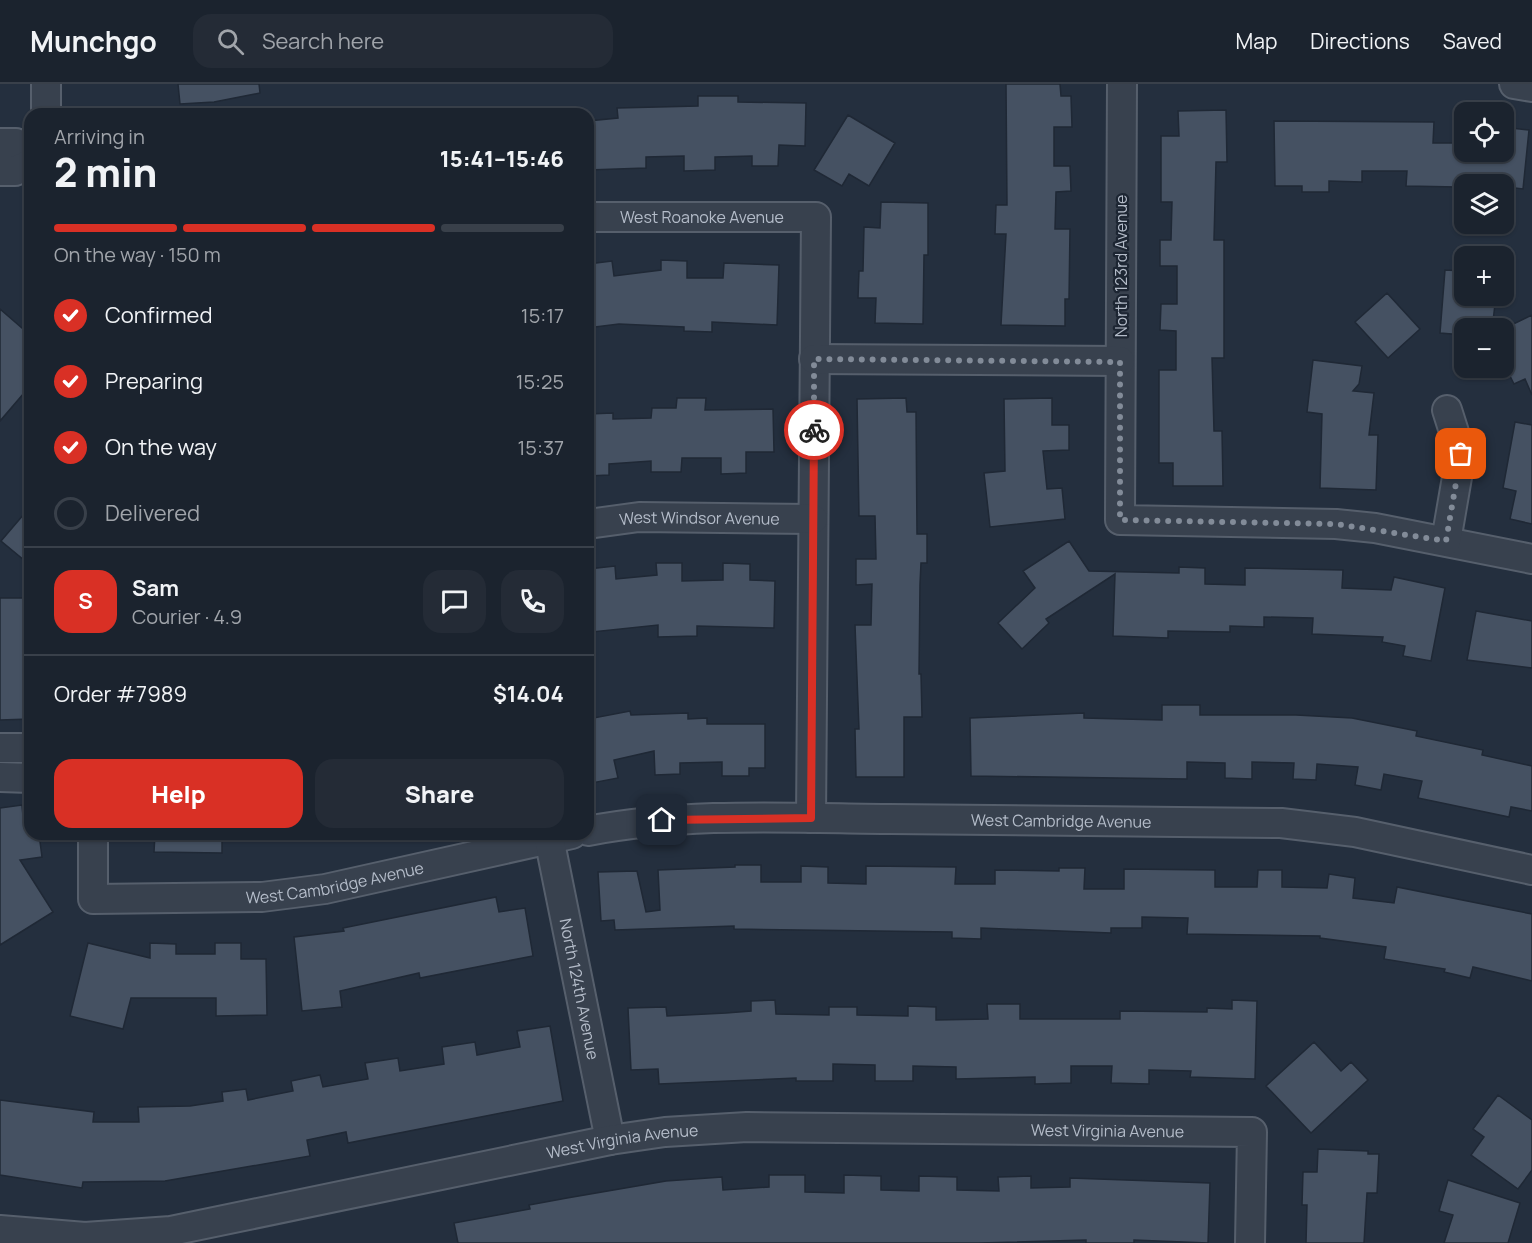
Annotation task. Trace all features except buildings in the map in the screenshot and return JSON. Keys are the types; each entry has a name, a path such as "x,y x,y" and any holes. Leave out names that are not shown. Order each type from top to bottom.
{"street":[{"path":"46,84 46,108"},
{"name":"North 123rd Avenue","path":"1122,84 1120,520 1336,524 1446,541"},
{"path":"1514,84 1532,87"},
{"path":"0,143 16,143 24,147"},
{"path":"0,171 15,171 24,167"},
{"name":"West Roanoke Avenue","path":"594,217 816,217 814,359"},
{"path":"811,818 814,359 1120,362"},
{"path":"1447,410 1461,454 1446,541 1532,559"},
{"name":"West Windsor Avenue","path":"594,523 639,517 813,519"},
{"path":"0,748 24,748"},
{"path":"0,777 24,778"},
{"name":"West Cambridge Avenue","path":"594,830 679,819 811,818 1281,823 1355,832 1532,870"},
{"name":"West Cambridge Avenue","path":"93,840 93,899 262,897 314,890 542,840"},
{"name":"North 124th Avenue","path":"561,840 610,1140"},
{"name":"West Virginia Avenue","path":"0,1230 85,1237 171,1231 610,1140 665,1132 747,1127 1252,1132 1250,1243"}],"way so far":[{"path":"814,430 814,359 1120,362 1120,520 1336,524 1375,528 1446,541 1461,454"}],"route":[{"path":"662,820 811,818 814,430"}]}
